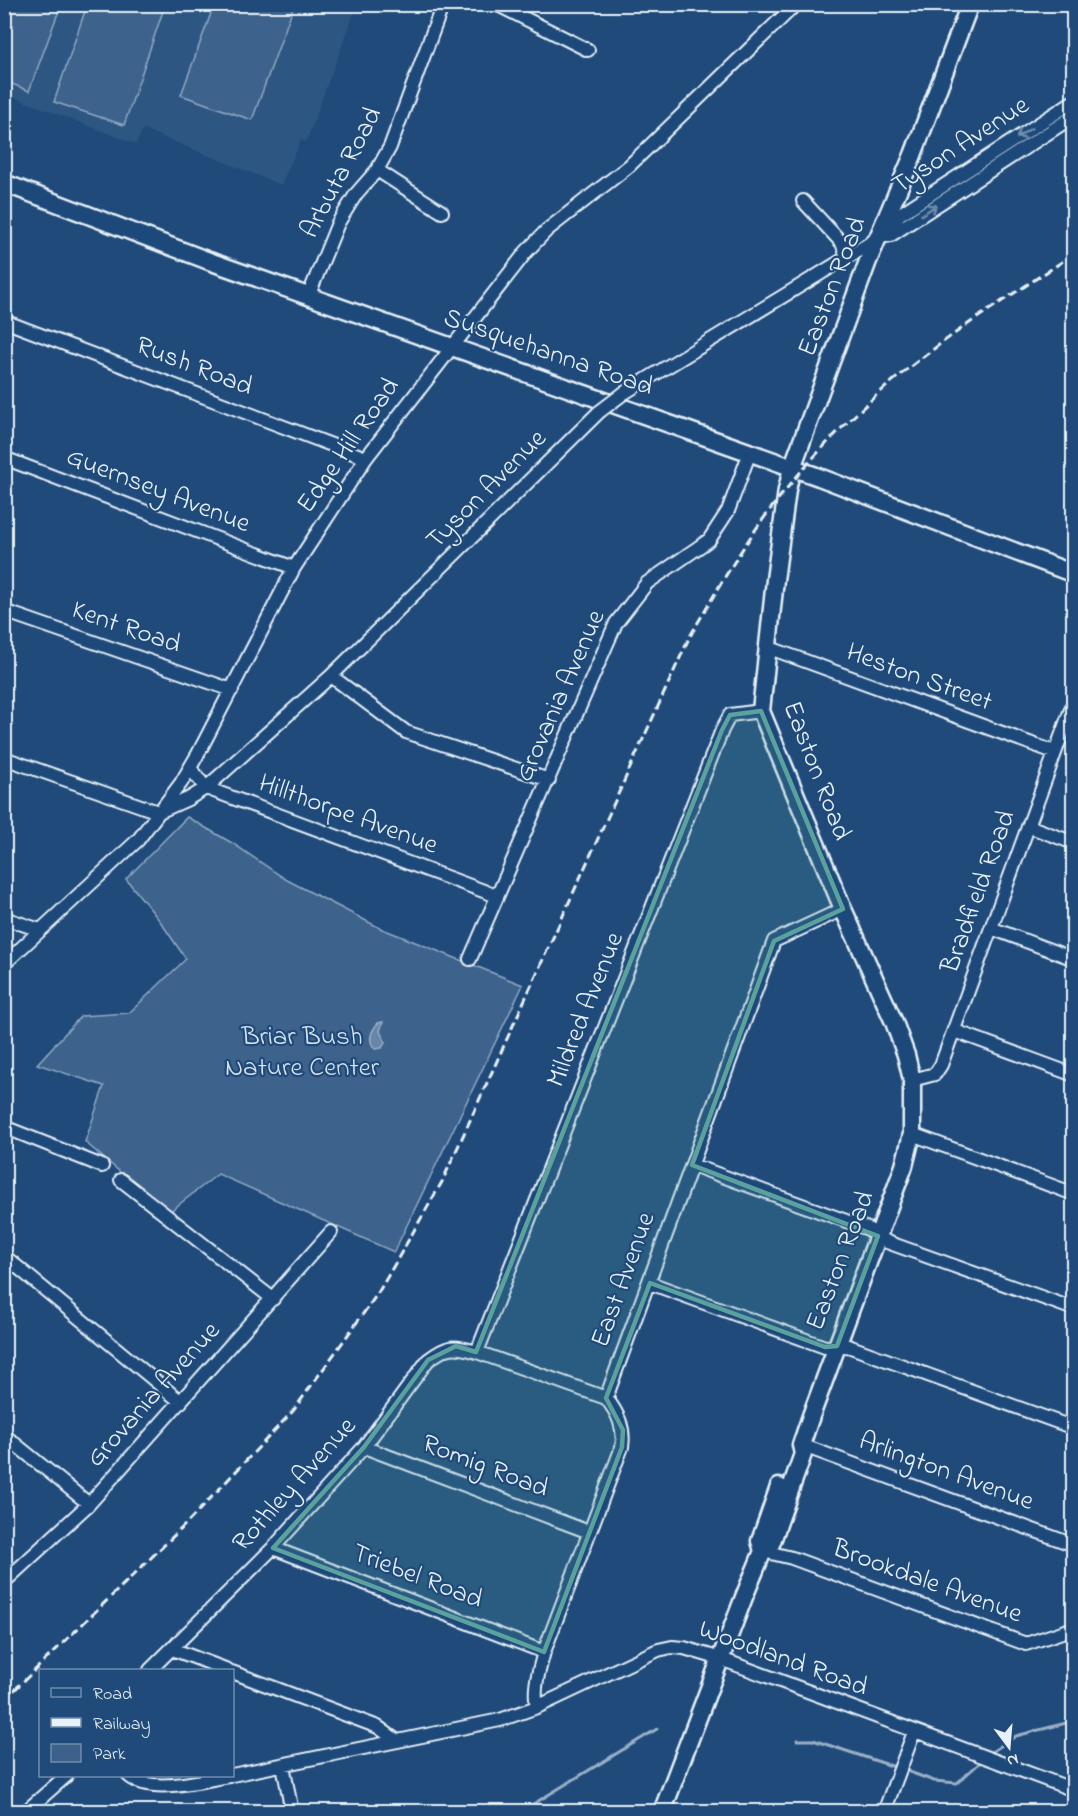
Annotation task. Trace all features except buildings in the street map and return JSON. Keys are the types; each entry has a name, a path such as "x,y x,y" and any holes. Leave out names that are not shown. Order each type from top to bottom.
{"main road":[{"name":"Easton Road","path":"662,1812 763,1551 760,1541 774,1499 792,1451 801,1445 904,1166 912,1134 912,1080 900,1037 843,909 761,711 766,647 784,508 792,468 868,261 913,155 970,4"},
{"name":"Susquehanna Road","path":"4,183 308,297 750,452 1074,574"}],"street":[{"name":"Arbuta Road","path":"308,297 338,223 357,194 377,170 390,147 443,4"},
{"path":"496,4 588,50"},
{"name":"Edge Hill Road","path":"4,964 138,840 190,768 294,568 366,458 451,346 533,244 547,230 629,166 796,4"},
{"name":"Tyson Avenue","path":"158,812 206,788 331,676 599,412 624,393 879,237 900,214 1074,102"},
{"name":"Tyson Avenue","path":"879,237 891,235 1074,116"},
{"path":"377,170 442,212"},
{"path":"803,201 842,243 848,256"},
{"name":"Rush Road","path":"4,321 366,458"},
{"name":"Grovania Avenue","path":"470,958 616,623 647,583 709,540 728,511 750,452"},
{"name":"Guernsey Avenue","path":"4,458 294,568"},
{"name":"Kent Road","path":"4,611 232,690"},
{"name":"Heston Street","path":"766,647 1054,752"},
{"path":"331,676 406,732 549,780"},
{"name":"Bradfield Road","path":"912,1080 935,1074 941,1065 1074,701"},
{"name":"Mildred Avenue","path":"477,1352 722,730 730,715 761,711"},
{"path":"4,758 158,812"},
{"path":"190,768 206,788"},
{"name":"Hillthorpe Avenue","path":"206,788 497,896"},
{"path":"1028,826 1074,843"},
{"name":"East Avenue","path":"606,1398 774,941 843,909"},
{"path":"4,918 40,930"},
{"path":"991,928 1074,959"},
{"path":"955,1031 1074,1075"},
{"path":"4,1127 102,1166"},
{"path":"912,1134 1074,1194"},
{"path":"692,1165 868,1229 887,1242 1074,1309"},
{"path":"121,1180 273,1299"},
{"name":"Grovania Avenue","path":"4,1582 89,1504 331,1232"},
{"path":"4,1256 181,1402"},
{"path":"650,1283 825,1347 849,1346 895,1361 1074,1428"},
{"name":"Rothley Avenue","path":"152,1669 273,1548 364,1447 428,1360 439,1352 456,1346 606,1398"},
{"path":"537,1707 536,1682 544,1652 622,1447 624,1438 621,1423 606,1398"},
{"path":"4,1435 89,1504"},
{"name":"Arlington Avenue","path":"801,1445 1074,1545"},
{"name":"Romig Road","path":"364,1447 589,1532"},
{"name":"Triebel Road","path":"273,1548 544,1652"},
{"name":"Brookdale Avenue","path":"763,1551 792,1558 1026,1644 1074,1628"},
{"name":"Woodland Road","path":"234,1774 500,1720 537,1707 634,1660 666,1648 678,1647 721,1659 1074,1790"},
{"path":"172,1649 223,1669"},
{"path":"234,1673 378,1727 398,1741"},
{"path":"884,1812 914,1732"},
{"path":"283,1765 292,1812"},
{"path":"25,1812 65,1777"},
{"name":"Woodland Road","path":"130,1777 153,1784 175,1786 220,1777"}],"highlighted area":[{"path":"761,711 843,909 774,941 692,1165 878,1236 837,1346 825,1347 650,1283 606,1398 623,1430 622,1447 544,1652 273,1548 364,1447 428,1360 456,1346 476,1352 722,730 730,715"}],"shaded area":[{"path":"4,5 357,5 306,142 301,140 281,185 143,129 136,144 5,94"},
{"path":"383,1022 380,1031 385,1042 382,1048 375,1049 371,1042 373,1029 378,1023"}],"green space":[{"path":"4,5 61,5 29,91 5,81"},
{"path":"87,5 165,5 124,125 54,102"},
{"path":"214,5 294,5 252,120 181,95"},
{"name":"Briar Bush Nature Center","path":"187,817 232,843 287,880 380,928 523,985 394,1252 218,1174 168,1213 85,1142 104,1086 37,1064 81,1016 129,1013 186,959 160,921 126,879"}],"waterway":[{"path":"987,1755 1016,1736 1074,1721"},
{"path":"520,1812 657,1729"},
{"path":"797,1740 813,1740 898,1768"},
{"path":"904,1770 934,1781 957,1783 983,1760"}],"railway":[{"path":"4,1700 188,1522 293,1411 378,1293 442,1182 689,638 737,557 769,511 842,427 905,371 999,303 1074,254"}]}
